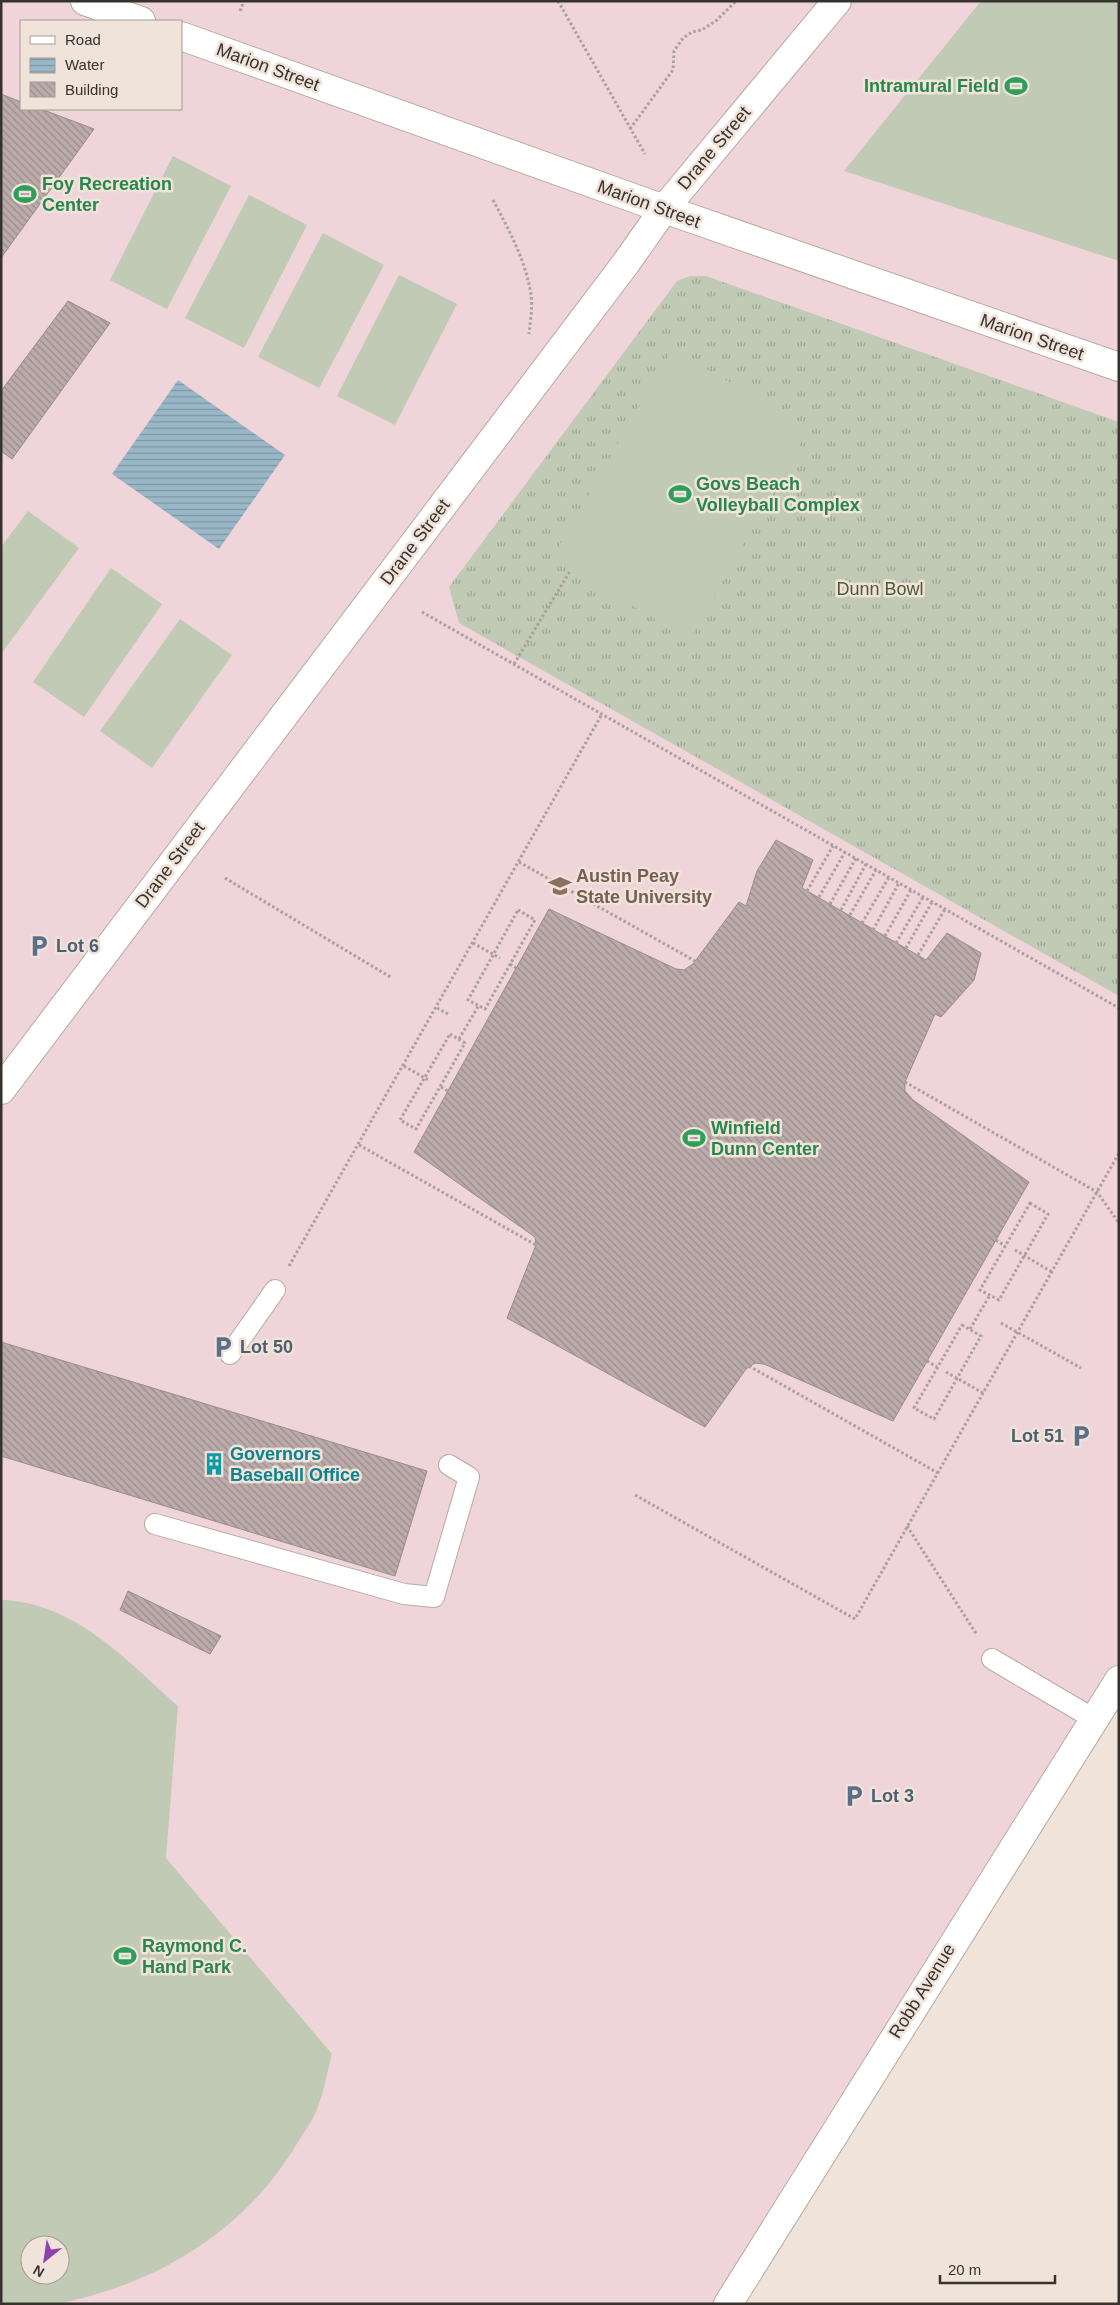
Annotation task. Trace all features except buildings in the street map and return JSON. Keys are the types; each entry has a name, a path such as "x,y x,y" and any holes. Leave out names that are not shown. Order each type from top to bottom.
{"street":[{"path":"85,1 138,20"},
{"name":"Drane Street","path":"1,1090 626,263 664,209 837,1"},
{"name":"Marion Street","path":"182,36 664,209 1119,368"},
{"name":"Robb Avenue","path":"728,2304 1119,1680"}],"lane":[{"path":"230,1354 275,1290"},
{"path":"156,1524 404,1594 434,1597 469,1477 449,1465"},
{"path":"992,1659 1094,1719"}],"path":[{"path":"240,11 244,1"},
{"path":"558,1 645,154"},
{"path":"630,129 673,70 674,51 682,38 692,32 702,30 717,20 736,1"},
{"path":"493,200 510,232 525,270 532,296 529,335"},
{"path":"514,664 570,571"},
{"path":"422,612 1119,1008"},
{"path":"275,1290 437,1008 602,714"},
{"path":"807,890 833,846"},
{"path":"819,897 845,852"},
{"path":"830,904 856,858"},
{"path":"519,862 695,961"},
{"path":"841,910 866,864"},
{"path":"850,915 876,870"},
{"path":"862,923 889,877"},
{"path":"225,878 392,978"},
{"path":"873,930 900,883"},
{"path":"885,936 911,890"},
{"path":"896,943 923,897"},
{"path":"906,948 932,902"},
{"path":"918,955 945,909"},
{"path":"518,910 535,920 485,1009 468,1000 493,954 518,910"},
{"path":"473,943 500,958"},
{"path":"510,964 516,968"},
{"path":"459,1040 479,1005"},
{"path":"437,1008 450,1015"},
{"path":"450,1034 466,1042 416,1130 400,1120 425,1078 450,1034"},
{"path":"404,1066 430,1081"},
{"path":"905,1082 1097,1192 1119,1223"},
{"path":"441,1086 448,1091"},
{"path":"359,1145 536,1245"},
{"path":"635,1495 855,1619 1119,1153"},
{"path":"1030,1203 1048,1214 1024,1256 999,1300 980,1290 1030,1203"},
{"path":"996,1240 1005,1246"},
{"path":"1015,1250 1052,1272"},
{"path":"970,1329 990,1295"},
{"path":"1001,1323 1081,1368"},
{"path":"962,1325 981,1336 934,1419 914,1408 937,1367 962,1325"},
{"path":"927,1361 937,1367"},
{"path":"750,1366 938,1473"},
{"path":"946,1372 983,1393"},
{"path":"908,1526 992,1659"}],"shaded area":[{"name":"Austin Peay State University","path":"1,1 1119,1 1119,1664 712,2304 1,2304"}],"green space":[{"name":"Intramural Field","path":"981,1 1119,1 1119,261 844,171"},
{"path":"173,156 231,186 167,309 110,280"},
{"path":"249,195 307,225 244,348 185,318"},
{"path":"323,233 384,265 319,388 258,357"},
{"path":"399,275 457,304 395,425 337,396"},
{"name":"Dunn Bowl","path":"690,276 706,276 1119,422 1119,996 459,623 449,587 677,281"},
{"name":"Govs Beach Volleyball Complex","path":"672,349 809,428 690,639 552,559"},
{"path":"28,511 79,548 1,654 1,547"},
{"path":"111,568 162,604 84,717 33,682"},
{"path":"180,619 232,655 152,768 100,731"},
{"name":"Raymond C. Hand Park","path":"1,1600 28,1603 53,1611 76,1623 119,1653 178,1706 166,1858 332,2054 322,2096 311,2122 277,2173 253,2201 226,2226 197,2248 166,2266 133,2281 98,2294 62,2303 1,2304"}],"water":[{"path":"178,380 285,455 219,549 112,474"}],"place":[{"name":"Intramural Field","path":"1016,86"},
{"name":"Foy Recreation Center","path":"25,194"},
{"name":"Govs Beach Volleyball Complex","path":"680,494"},
{"name":"Austin Peay State University","path":"560,886"},
{"name":"Lot 6","path":"39,946"},
{"name":"Winfield Dunn Center","path":"694,1138"},
{"name":"Lot 50","path":"223,1347"},
{"name":"Lot 51","path":"1081,1436"},
{"name":"Governors Baseball Office","path":"214,1464"},
{"name":"Lot 3","path":"854,1796"},
{"name":"Raymond C. Hand Park","path":"125,1956"}]}
